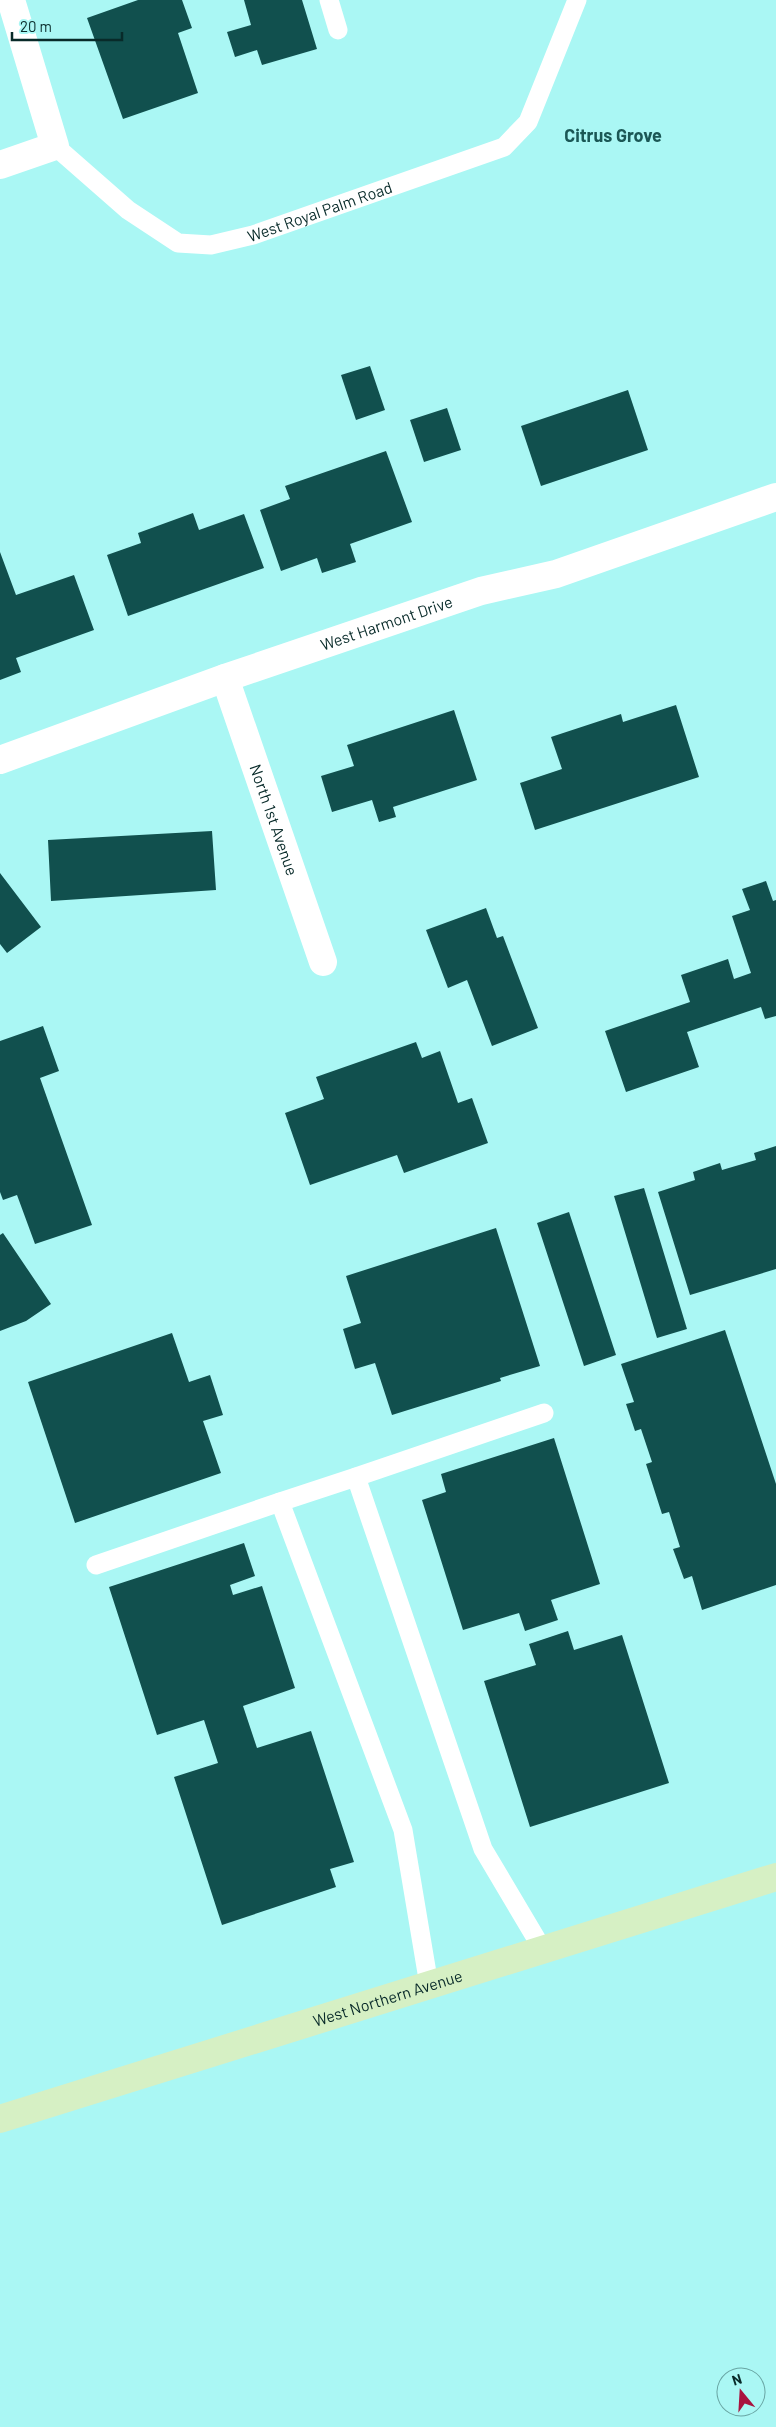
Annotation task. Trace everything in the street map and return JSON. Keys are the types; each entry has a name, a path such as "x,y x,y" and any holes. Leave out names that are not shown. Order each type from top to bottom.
{"main road":[{"name":"West Northern Avenue","path":"0,2119 776,1877"}],"street":[{"path":"0,165 55,146 11,0"},
{"name":"West Harmont Drive","path":"0,760 225,678 481,591 565,571 776,497"},
{"name":"North 1st Avenue","path":"225,678 323,962"}],"lane":[{"path":"329,0 338,30"},
{"name":"West Royal Palm Road","path":"55,146 128,210 178,243 211,245 253,235 504,148 528,122 577,0"},
{"path":"96,1565 544,1413"},
{"path":"356,1477 482,1849 543,1950"},
{"path":"280,1502 403,1830 429,1985"}],"building":[{"path":"138,0 182,0 192,28 178,33 198,93 123,119 87,18"},
{"path":"244,0 302,0 317,49 262,65 257,50 235,57 227,32 251,25"},
{"path":"370,366 385,410 356,420 341,375"},
{"path":"628,390 648,450 541,486 521,426"},
{"path":"447,408 461,450 424,462 410,420"},
{"path":"386,451 412,522 350,544 356,562 322,573 317,558 281,571 260,510 290,499 285,486"},
{"path":"193,513 199,530 244,514 264,568 128,616 107,555 141,543 138,533"},
{"path":"0,552 16,595 74,575 94,630 16,658 21,672 0,680"},
{"path":"676,705 699,777 535,830 520,783 562,769 551,737 621,714 623,722"},
{"path":"454,710 477,780 393,807 396,817 379,822 372,800 332,812 321,776 354,766 347,745"},
{"path":"212,831 216,890 51,901 48,840"},
{"path":"0,873 41,927 7,953 0,944"},
{"path":"766,881 773,901 776,900 776,1016 765,1019 761,1007 687,1032 699,1067 626,1092 605,1031 690,1002 681,975 728,959 734,979 751,973 732,916 750,910 742,889"},
{"path":"486,908 497,938 503,936 538,1028 492,1046 467,980 448,988 426,930"},
{"path":"43,1026 59,1071 40,1078 92,1225 35,1244 17,1195 3,1200 0,1192 0,1041"},
{"path":"416,1042 422,1058 440,1051 458,1103 472,1098 488,1143 404,1173 397,1155 310,1185 285,1113 324,1099 316,1077"},
{"path":"776,1146 776,1269 690,1295 658,1192 695,1180 693,1172 720,1163 722,1170 756,1160 754,1153"},
{"path":"644,1188 687,1329 657,1338 614,1196"},
{"path":"569,1212 616,1355 584,1366 537,1223"},
{"path":"496,1228 540,1366 500,1378 501,1381 392,1415 375,1363 355,1369 343,1329 361,1323 346,1276"},
{"path":"3,1233 51,1304 26,1321 0,1331 0,1235"},
{"path":"725,1330 776,1484 776,1585 702,1610 692,1576 684,1579 673,1549 680,1547 669,1512 662,1514 646,1464 652,1462 641,1429 635,1431 626,1404 634,1402 621,1364"},
{"path":"172,1333 189,1382 210,1375 223,1415 203,1421 221,1473 75,1523 28,1382"},
{"path":"554,1438 600,1584 551,1600 558,1620 525,1631 519,1613 463,1630 422,1500 446,1492 441,1474"},
{"path":"244,1543 255,1576 230,1585 233,1595 262,1586 295,1688 243,1706 257,1748 311,1731 354,1862 330,1869 336,1887 222,1925 174,1777 218,1763 204,1720 157,1735 109,1587"},
{"path":"568,1631 574,1650 622,1635 669,1783 530,1827 484,1681 536,1665 529,1644"}],"district":[{"name":"Citrus Grove","path":"613,136"}]}
